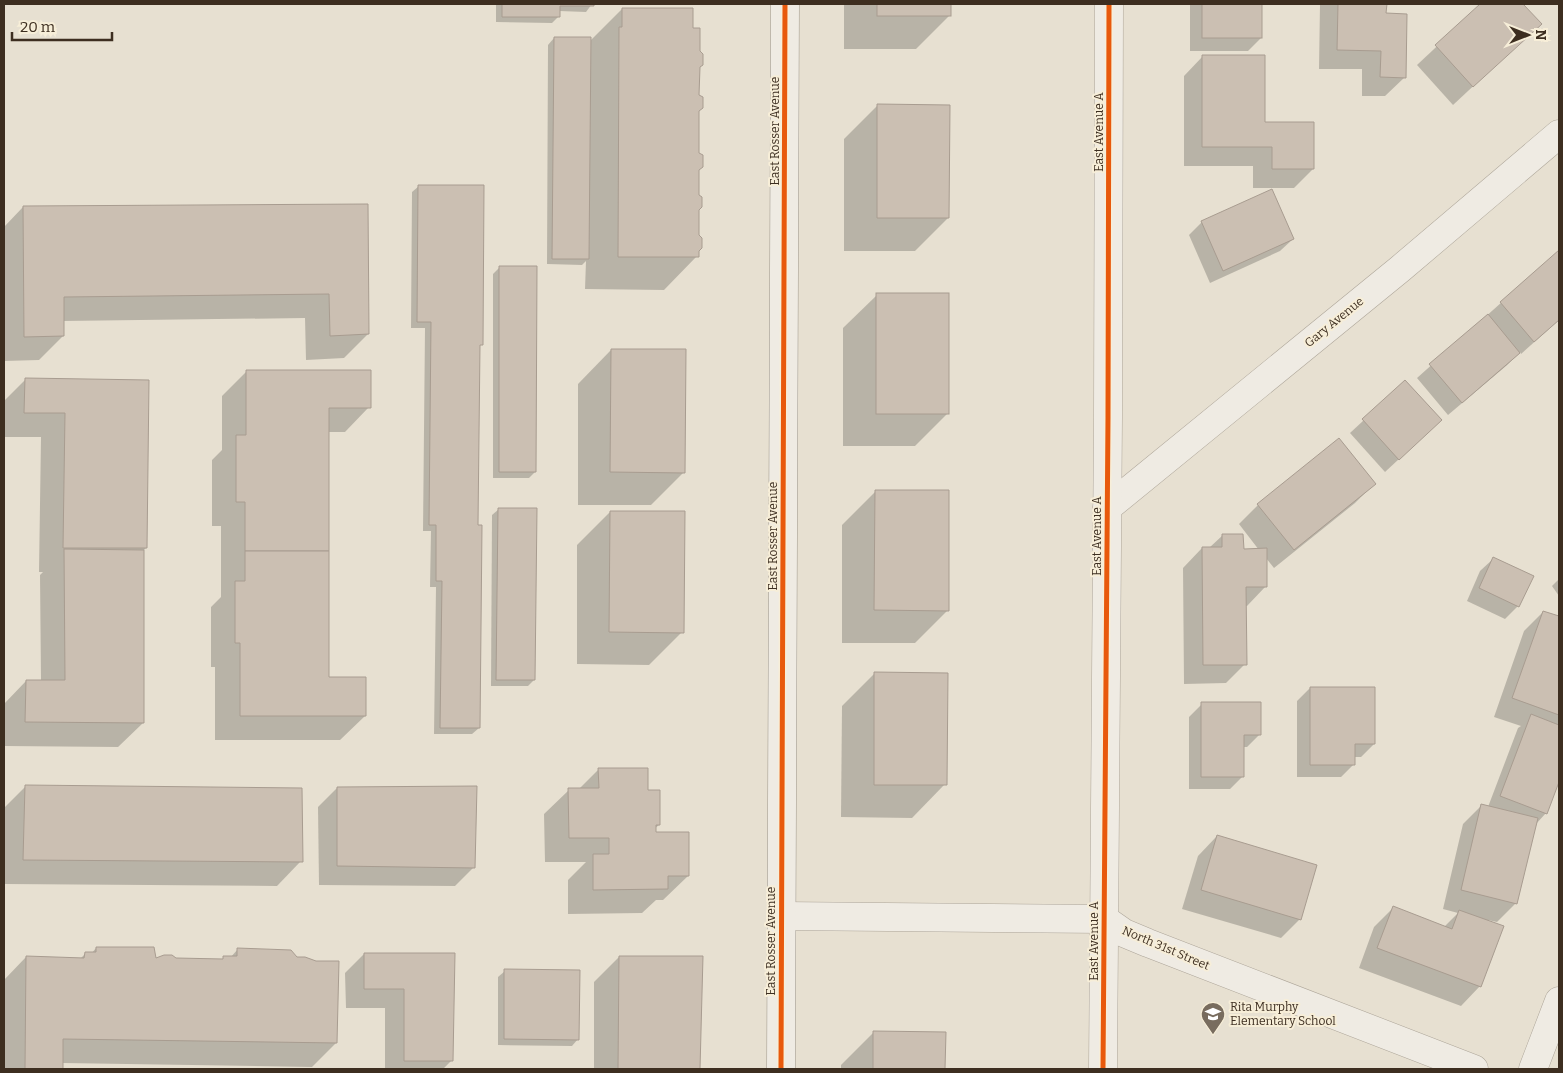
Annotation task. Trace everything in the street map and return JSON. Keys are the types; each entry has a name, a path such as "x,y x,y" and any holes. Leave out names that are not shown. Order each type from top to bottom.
{"street":[{"name":"East Rosser Avenue","path":"781,1069 785,4"},
{"name":"East Avenue A","path":"1103,1069 1108,508 1109,4"},
{"name":"Gary Avenue","path":"1108,508 1400,269 1559,134"},
{"path":"782,916 1104,919"},
{"name":"North 31st Street","path":"1104,919 1124,932 1148,943 1474,1069"},
{"path":"1533,1069 1559,1000"}],"building":[{"path":"502,4 594,4 594,6 560,6 560,17 502,17"},
{"path":"877,4 951,4 951,16 877,16"},
{"path":"1202,4 1262,4 1262,38 1202,38"},
{"path":"1338,4 1387,4 1386,13 1407,14 1406,78 1380,77 1381,51 1337,50"},
{"path":"1480,4 1523,4 1542,24 1473,87 1435,45"},
{"path":"622,8 693,8 693,28 700,28 700,51 703,54 703,65 700,67 699,95 703,97 703,108 699,111 699,153 703,155 703,167 699,170 699,195 702,197 702,207 699,210 699,235 702,238 702,248 699,251 699,257 618,257 619,27 622,27"},
{"path":"554,37 591,37 589,259 552,259"},
{"path":"1202,55 1265,55 1265,122 1314,122 1314,169 1272,169 1272,147 1202,147"},
{"path":"877,104 950,105 949,218 877,218"},
{"path":"418,185 484,185 483,345 480,345 478,525 482,525 480,728 440,728 442,581 436,581 436,525 429,525 431,322 417,322"},
{"path":"1272,189 1294,239 1223,271 1201,221"},
{"path":"368,204 369,334 330,336 329,294 64,297 64,336 24,337 23,206"},
{"path":"1559,250 1559,320 1534,342 1500,302"},
{"path":"499,266 537,266 536,472 499,472"},
{"path":"876,293 949,293 949,414 876,414"},
{"path":"1488,314 1520,353 1462,403 1429,364"},
{"path":"611,349 686,349 685,473 610,472"},
{"path":"246,370 371,370 371,408 329,408 329,551 245,551 245,502 236,502 236,435 246,435"},
{"path":"25,378 149,380 147,548 63,548 65,413 24,413"},
{"path":"1405,380 1442,420 1399,460 1362,419"},
{"path":"1339,438 1376,484 1294,550 1257,504"},
{"path":"875,490 949,490 949,611 874,610"},
{"path":"498,508 537,508 535,680 496,680"},
{"path":"610,511 685,511 684,633 609,632"},
{"path":"1222,534 1243,534 1244,549 1267,548 1267,587 1246,587 1247,665 1203,665 1202,547 1222,547"},
{"path":"64,549 144,550 144,723 25,722 26,680 65,680"},
{"path":"245,551 329,551 329,677 366,677 366,716 240,716 240,643 235,643 235,581 245,581"},
{"path":"1493,557 1534,576 1519,607 1479,588"},
{"path":"1543,611 1559,616 1559,715 1512,698"},
{"path":"874,672 948,673 947,785 874,785"},
{"path":"1310,687 1375,687 1375,744 1355,744 1355,765 1310,765"},
{"path":"1201,702 1261,702 1261,735 1244,735 1244,777 1201,777"},
{"path":"1531,714 1559,725 1559,782 1547,814 1500,796"},
{"path":"598,768 648,768 648,790 660,790 660,825 656,825 656,832 689,832 689,876 668,876 668,889 593,890 593,854 609,854 609,838 569,838 568,788 599,788"},
{"path":"25,785 302,788 303,862 23,860"},
{"path":"477,786 475,868 337,866 337,787"},
{"path":"1481,804 1538,818 1517,904 1461,890"},
{"path":"1217,835 1317,865 1301,920 1201,890"},
{"path":"1393,906 1452,929 1459,910 1504,926 1481,987 1377,948"},
{"path":"96,947 154,947 156,958 172,955 176,958 223,959 223,956 237,956 237,948 291,950 297,957 305,957 316,961 339,961 337,1043 63,1039 63,1069 25,1069 26,956 84,958 85,952 96,952"},
{"path":"364,953 455,953 453,1061 404,1061 404,989 364,989"},
{"path":"619,956 703,956 700,1069 618,1069"},
{"path":"504,969 580,970 579,1040 504,1039"},
{"path":"873,1031 946,1032 945,1069 873,1069"}],"cycle path":[{"path":"781,1069 785,4"},
{"path":"1103,1069 1109,4"}],"place":[{"name":"Rita Murphy Elementary School","path":"1213,1035"}]}
